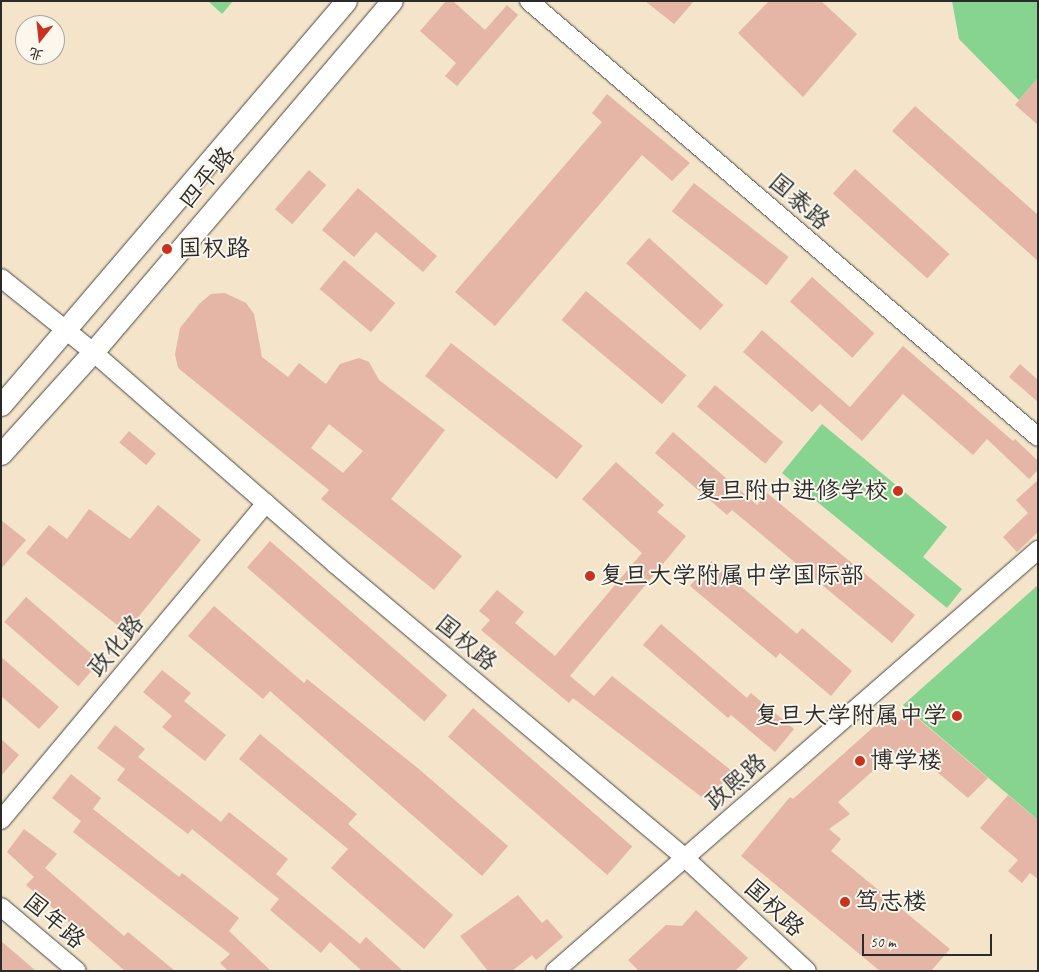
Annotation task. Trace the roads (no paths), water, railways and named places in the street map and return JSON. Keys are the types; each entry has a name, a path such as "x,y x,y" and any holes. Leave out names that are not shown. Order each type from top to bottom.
{"main road":[{"name":"四平路","path":"1,405 346,1"},
{"name":"四平路","path":"1,454 93,352 392,1"}],"street":[{"name":"国泰路","path":"529,1 1038,437"},
{"path":"1,278 64,330"},
{"name":"国权路","path":"64,330 93,352 266,503 685,858 807,971"},
{"name":"政化路","path":"1,820 266,503"},
{"name":"政熙路","path":"554,971 1038,550"},
{"name":"国年路","path":"1,907 77,971"}],"place":[{"name":"国权路","path":"167,249"},
{"name":"复旦附中进修学校","path":"898,491"},
{"name":"复旦大学附属中学国际部","path":"590,576"},
{"name":"复旦大学附属中学","path":"957,716"},
{"name":"博学楼","path":"860,761"},
{"name":"笃志楼","path":"845,902"}]}
